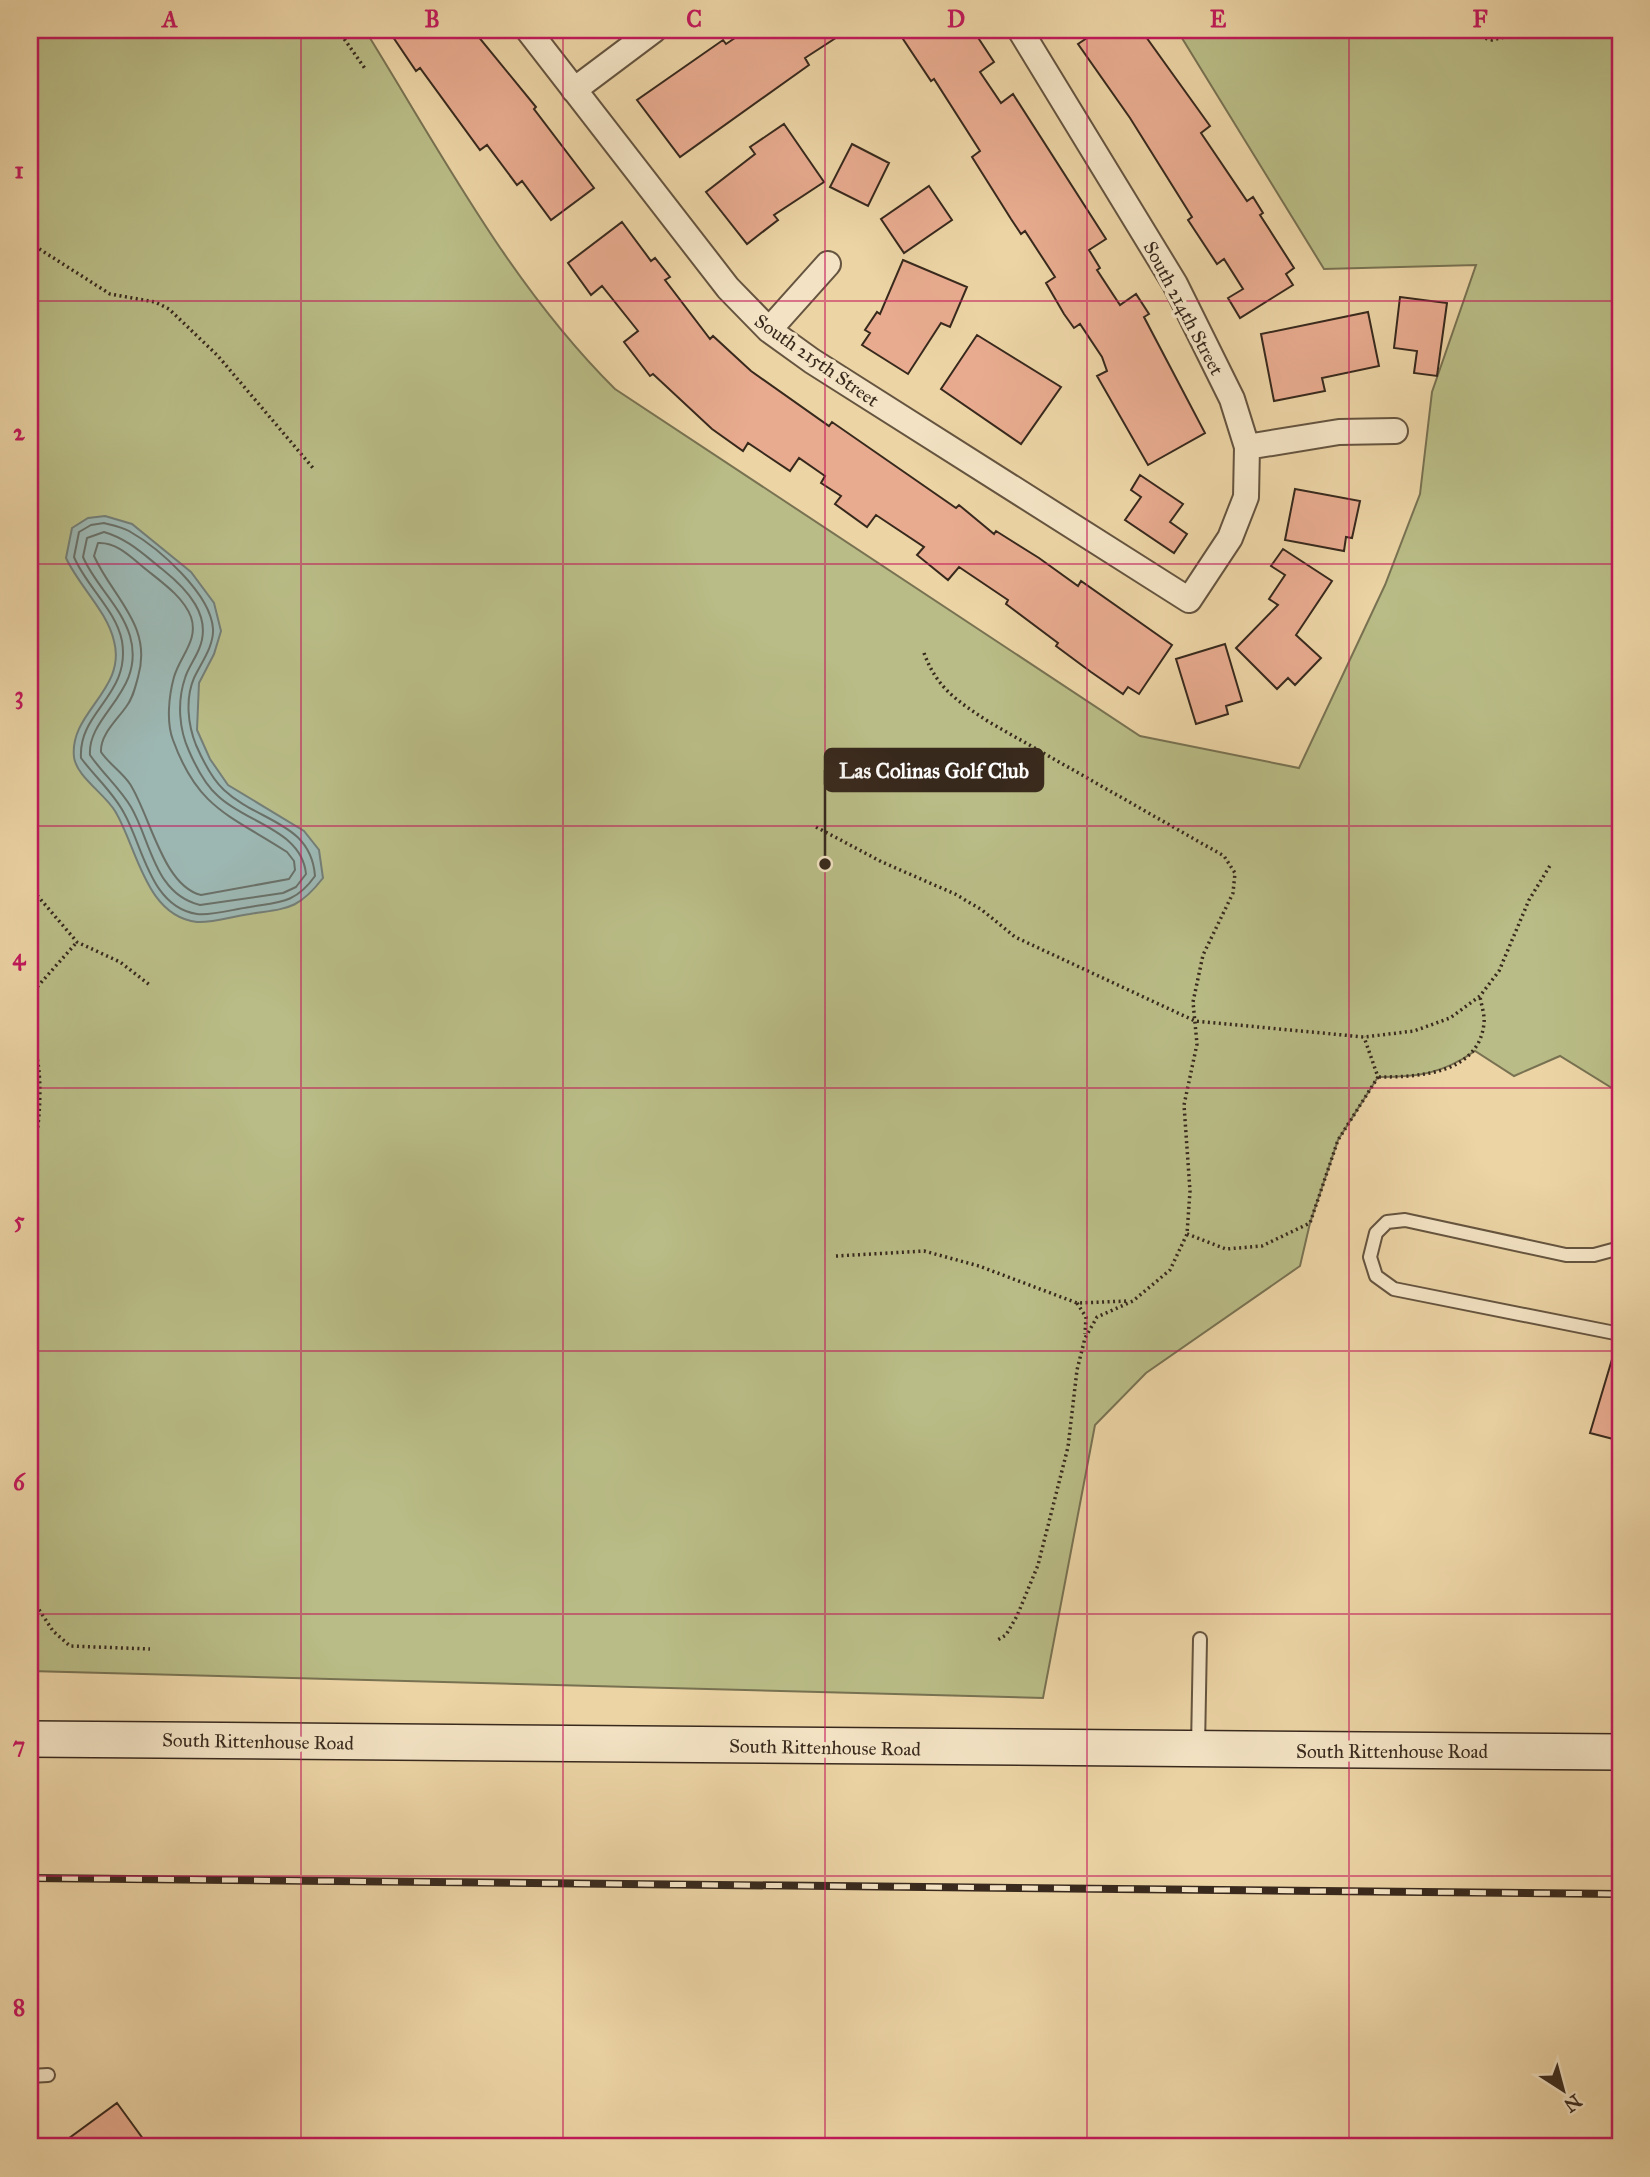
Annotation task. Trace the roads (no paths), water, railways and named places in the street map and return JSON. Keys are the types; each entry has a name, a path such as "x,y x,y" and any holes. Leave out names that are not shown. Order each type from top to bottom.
{"main road":[{"name":"South Rittenhouse Road","path":"30,1739 1620,1752"}],"street":[{"name":"South 215th Street","path":"528,30 728,288 769,330 812,362 1189,600"},
{"path":"574,90 654,30"},
{"name":"South 214th Street","path":"1020,30 1175,284 1232,399 1247,447 1246,497 1230,538 1189,600"},
{"path":"769,330 828,264"},
{"path":"1247,447 1339,432 1395,431"}],"lane":[{"path":"1620,1248 1594,1255 1566,1255 1405,1220 1387,1222 1376,1233 1370,1257 1376,1276 1394,1289 1620,1334"},
{"path":"1198,1750 1200,1639"},
{"path":"30,2076 48,2075"}],"water":[{"path":"105,516 132,524 191,572 214,603 221,631 214,654 199,683 197,730 210,759 228,785 304,831 319,850 323,878 306,896 291,906 210,921 197,922 179,917 165,907 154,894 115,811 76,764 75,741 80,727 106,687 116,658 114,641 105,619 66,558 72,528 88,518"}],"railway":[{"path":"30,1878 1620,1894"}],"place":[{"name":"Las Colinas Golf Club","path":"825,864"}]}
